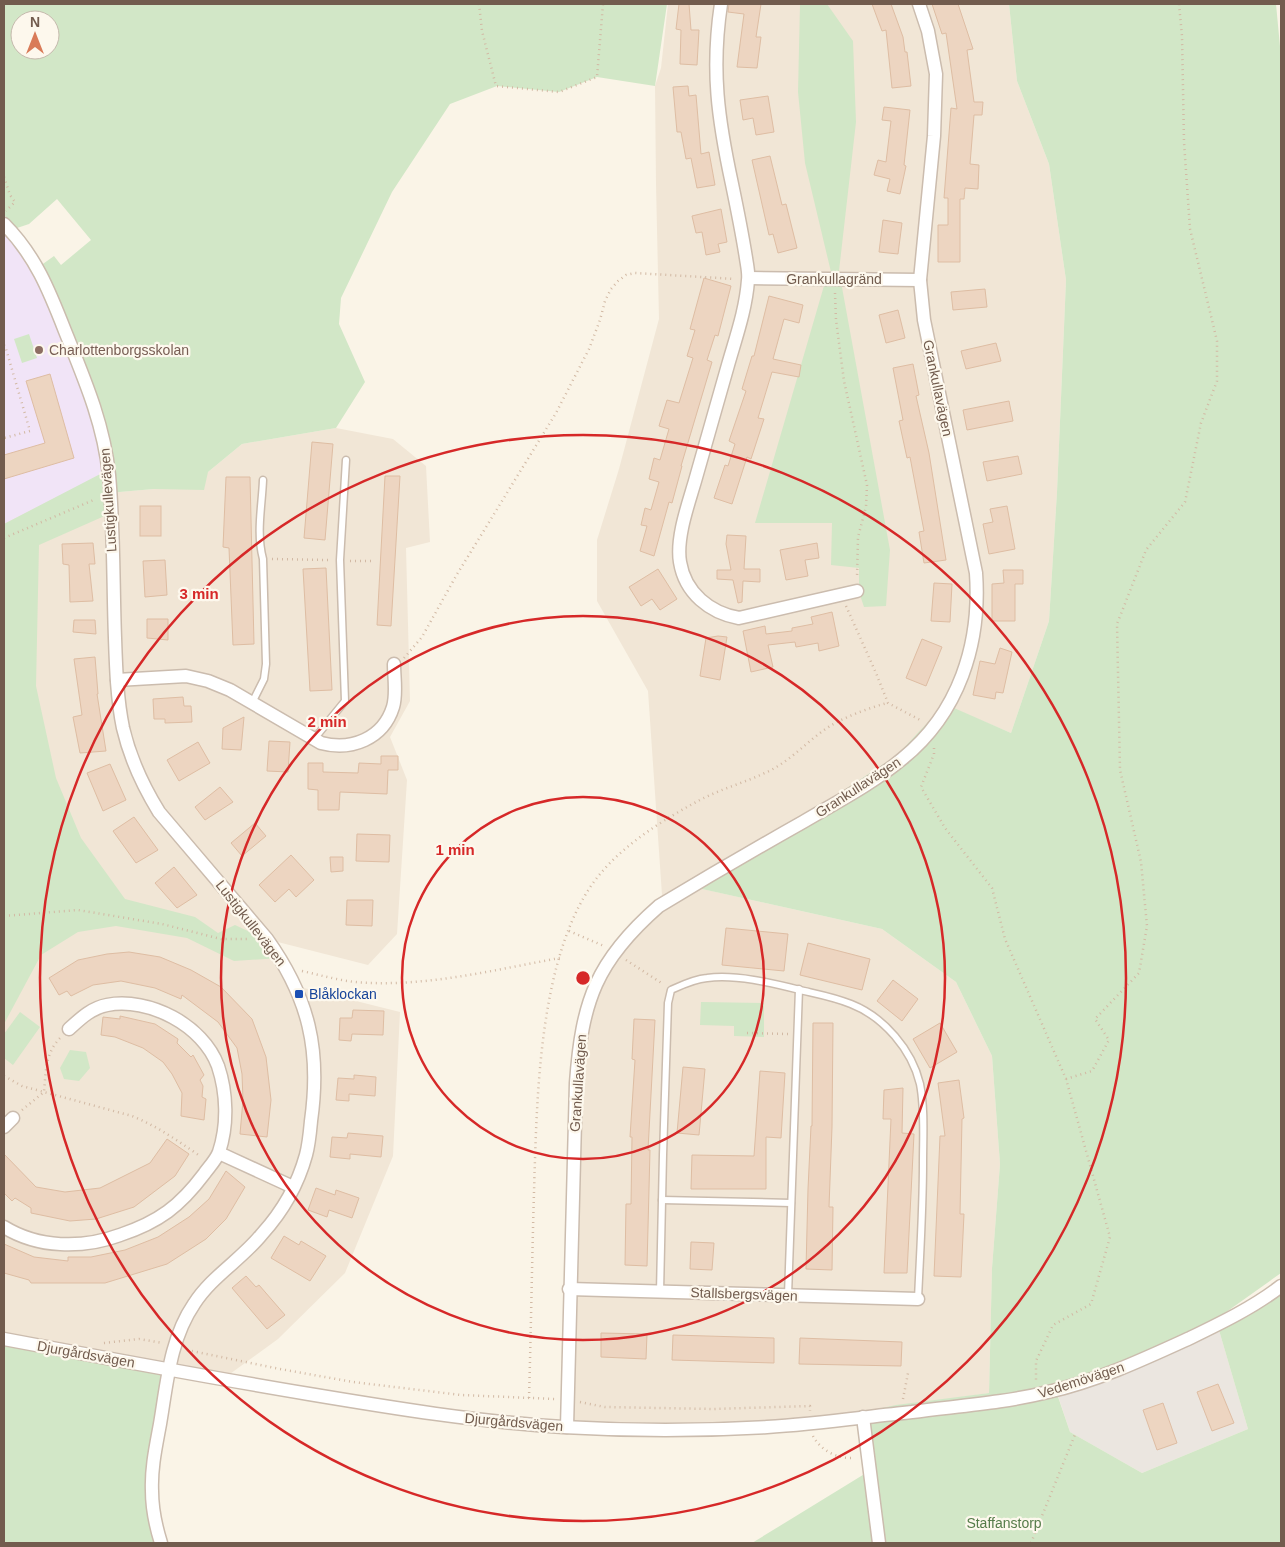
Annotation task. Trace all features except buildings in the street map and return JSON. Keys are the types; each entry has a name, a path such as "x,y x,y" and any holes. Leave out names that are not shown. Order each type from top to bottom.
{"street":[{"path":"720,4 716,45 716,98 749,278 741,320 680,540 679,554 682,572 690,588 702,601 717,611 739,618 857,591"},
{"name":"Grankullavägen","path":"567,1427 578,1046 585,1015 601,973 614,952 633,930 659,906 859,789 903,759 943,716 968,663 976,628 978,591 974,556 924,320 920,280 934,136 936,74 928,31 919,4"},
{"name":"Lustigkullevägen","path":"4,224 19,239 43,278 87,384 102,436 109,476 117,680 124,728 130,750 147,793 159,812 267,939 289,973 308,1019 313,1046 314,1100 307,1154 293,1187 279,1212 262,1234 243,1255 217,1276 200,1295 185,1319 175,1345 169,1370"},
{"name":"Grankullagränd","path":"749,278 920,280"},
{"path":"117,680 186,676 220,684 321,743 332,746 352,745 372,737 380,729 393,706 394,664"},
{"path":"4,1227 16,1234 45,1243 67,1244 112,1238 138,1229 174,1208 192,1191 219,1153 225,1116 222,1082 217,1065 198,1036 176,1019 145,1006 118,1004 96,1008 85,1014 69,1029"},
{"path":"219,1153 293,1187"},
{"name":"Vedemövägen","path":"863,1417 1036,1395 1094,1378 1152,1356 1218,1324 1281,1286"},
{"name":"Stallsbergsvägen","path":"570,1289 918,1299"},
{"name":"Djurgårdsvägen","path":"4,1339 169,1370 446,1416 567,1427 714,1429 775,1426 863,1417"},
{"path":"161,1543 153,1508 152,1468 169,1370"},
{"path":"863,1417 879,1543"}],"lane":[{"path":"314,739 345,701 340,560 346,460"},
{"path":"252,703 264,679 266,664 263,559 259,535 264,480"},
{"path":"660,1292 667,1033 671,990 688,982 707,978 765,981 851,1004 869,1013 889,1030 904,1048 915,1069 920,1085 924,1115 918,1299"},
{"path":"788,1296 799,989"},
{"path":"662,1200 791,1204"}],"path":[{"path":"479,4 482,31 496,86 559,92 597,78 603,4"},
{"path":"1066,1078 1092,1072 1109,1040 1095,1019 1139,974 1147,926 1141,862 1120,770 1117,624 1146,550 1185,502 1201,423 1217,381 1217,342 1190,229 1184,142 1182,36 1179,4"},
{"path":"4,178 10,195 15,202 4,214"},
{"path":"394,664 404,659 422,638 456,576 556,413 589,349 605,301 618,281 626,275 635,274 749,278"},
{"path":"835,279 836,320 844,380 867,485 866,507 858,537 857,591"},
{"path":"4,345 30,431 4,438"},
{"path":"4,538 95,499 110,499"},
{"path":"275,559 321,560"},
{"path":"340,560 371,561"},
{"path":"843,594 846,606 888,703 933,728 934,754 921,787 945,828 992,888 1005,939 1066,1078 1110,1237 1091,1304 1053,1325 1036,1361 1036,1395"},
{"path":"529,1398 537,1108 546,1027 552,988 560,958 569,931 587,892 612,862 659,823 699,800 782,764 832,725 888,703"},
{"path":"4,916 78,910 162,924 221,939 267,939"},
{"path":"289,973 297,970 337,979 369,983 412,982 478,973 560,958"},
{"path":"8,1122 44,1092 49,1052 69,1029"},
{"path":"747,1033 798,1034"},
{"path":"4,1076 22,1086 145,1121 171,1136 211,1164"},
{"path":"102,1343 139,1340 175,1345 225,1359 353,1382 461,1395 568,1399"},
{"path":"901,1413 908,1373"},
{"path":"1031,1543 1076,1432"}],"shaded area":[{"path":"668,4 1009,4 1017,81 1049,164 1066,280 1057,492 1049,621 1011,733 945,705 897,755 788,827 685,885 882,929 956,982 992,1056 1000,1164 992,1268 989,1393 868,1411 747,1425 566,1421 578,1047 596,974 662,895 648,691 597,601 597,540 619,469 659,319 655,86 661,68"},
{"path":"4,215 17,228 34,254 108,493 154,489 208,472 242,444 336,428 393,439 426,466 430,542 406,548 410,701 390,737 407,780 397,934 368,965 266,939 292,985 400,1012 393,1156 345,1273 278,1339 223,1379 4,1335"},
{"name":"Charlottenborgsskolan","path":"4,215 34,254 85,378 106,472 4,524"},
{"path":"1216,1320 1248,1429 1142,1473 1070,1432 1054,1384"}],"green space":[{"path":"4,4 667,4 655,86 597,77 559,92 497,86 450,104 392,192 341,298 339,324 365,382 336,428 242,444 208,472 204,490 154,489 108,493 109,514 39,545 36,686 56,778 81,838 125,899 195,917 218,933 235,925 265,939 281,958 234,961 187,938 116,926 78,932 41,955 4,1024 4,524 106,471 103,447 40,266 54,256 61,265 91,240 57,199 29,224 17,228 4,215"},
{"path":"800,4 827,4 853,41 856,122 839,271 890,550 886,606 864,607 859,592 859,568 831,565 832,523 755,523 828,272 831,272 805,163 798,92"},
{"name":"Staffanstorp","path":"1009,4 1276,4 1281,57 1281,1273 1222,1315 1281,1279 1281,1543 752,1543 871,1470 868,1411 896,1405 989,1393 992,1268 1000,1164 992,1056 956,982 882,929 684,885 788,827 897,755 945,704 1011,733 1049,621 1057,492 1066,280 1049,164 1017,81","holes":["1216,1320 1248,1429 1142,1473 1070,1432 1054,1385 1104,1371"]},
{"path":"29,334 37,358 22,363 14,339"},
{"path":"701,1002 764,1003 764,1037 734,1036 734,1026 700,1025"},
{"path":"20,1012 40,1027 13,1065 4,1058 4,1034"},
{"path":"70,1050 86,1052 90,1068 79,1081 64,1079 60,1068"},
{"path":"4,1333 111,1354 169,1371 154,1514 162,1543 4,1543"}],"place":[{"name":"Charlottenborgsskolan","path":"39,350"},
{"name":"Blåklockan","path":"299,994"}]}
